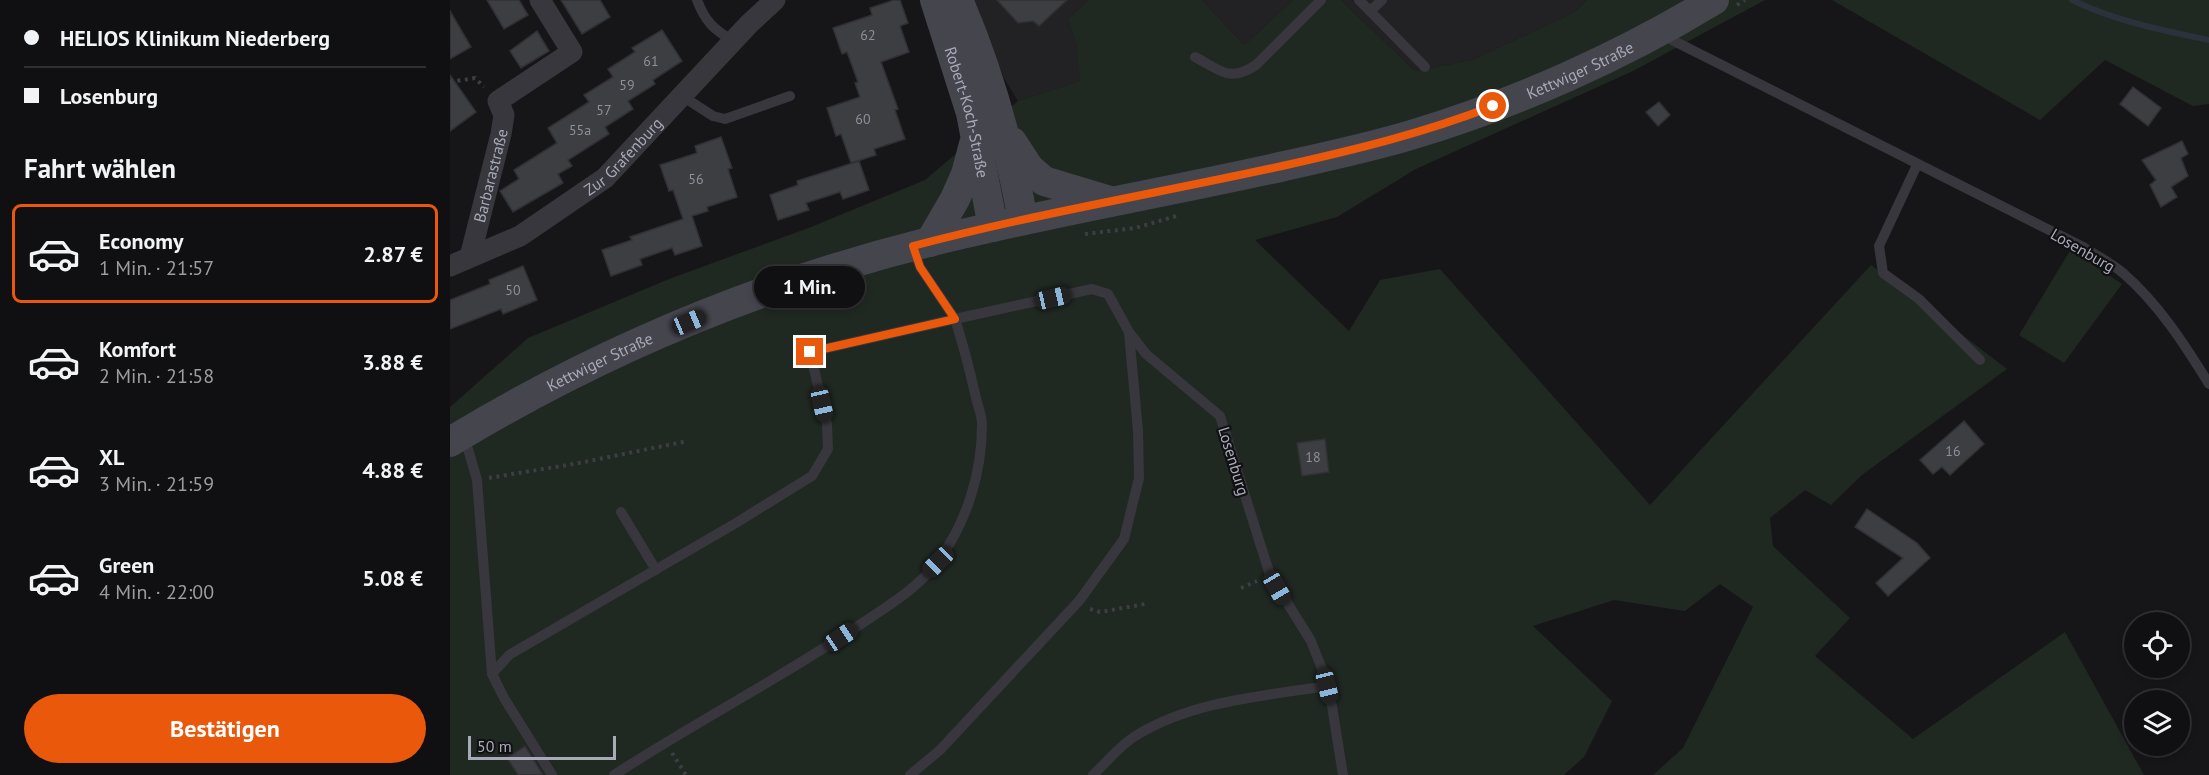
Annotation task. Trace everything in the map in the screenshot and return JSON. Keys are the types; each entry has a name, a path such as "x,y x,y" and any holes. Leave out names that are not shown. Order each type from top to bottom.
{"main road":[{"name":"Robert-Koch-Straße","path":"934,0 962,80 993,227"},
{"name":"Robert-Koch-Straße","path":"958,0 978,47 1004,129 1023,220"},
{"name":"Kettwiger Straße","path":"454,439 572,375 716,310 827,271 921,244 1023,220 1367,147 1411,135 1530,92 1659,31 1714,0"},
{"path":"1004,129 1029,168 1044,181 1113,202"},
{"path":"921,244 955,199 966,174 975,137"}],"street":[{"path":"498,100 572,52 540,0"},
{"name":"Zur Grafenburg","path":"450,266 520,236 605,178 733,41 775,3"},
{"name":"Barbarastraße","path":"470,257 501,134 504,115 498,100"}],"lane":[{"path":"697,0 704,18 720,33 733,41"},
{"path":"1195,57 1225,74 1236,75 1246,72 1256,65 1321,0"},
{"path":"1359,0 1425,67"},
{"path":"1370,11 1382,0"},
{"name":"Losenburg","path":"1659,31 1674,41 1917,165 2083,247 2122,273 2154,305 2188,349 2209,384"},
{"path":"682,96 713,116 725,119 790,96"},
{"path":"1917,165 1878,246 1883,273 1919,298 1980,360"},
{"path":"614,775 665,742 808,659 890,604 938,562 952,540 972,499 979,461 982,422 955,319 920,267 921,244"},
{"name":"Losenburg","path":"656,570 812,476 828,449 827,424 810,352 1092,289 1108,294 1129,332 1146,354 1220,416 1270,575 1311,641 1327,686 1343,775"},
{"path":"910,775 940,750 1075,605 1124,539 1138,478 1138,431 1129,332"},
{"path":"454,439 468,449 477,480 492,674 504,698 552,775"},
{"path":"492,674 509,656 656,570 621,512"},
{"path":"1093,775 1135,736 1176,714 1235,701 1327,686"}],"path":[{"path":"450,82 475,78 498,100"},
{"path":"477,480 579,464 688,441"},
{"path":"1241,588 1264,578"},
{"path":"1075,605 1100,612 1145,604"},
{"path":"665,742 686,775"}],"shaded area":[{"path":"971,0 1088,0 1068,19 1076,43 1081,81 1018,101 1004,78"},
{"path":"1088,0 1202,0 1244,45 1293,0 1341,0 1415,71 1472,60 1573,13 1587,0 1765,0 1633,71 1416,169 1337,217 1255,240 1349,331 1380,280 1440,269 1650,505 1871,265 2007,369 1862,475 1831,505 1805,490 1770,518 1773,546 1850,618 1815,656 1913,739 2065,632 2124,739 2124,756 2134,756 2144,775 1653,775 1683,748 1753,607 1720,584 1685,611 1614,600 1533,626 1612,701 1584,757 1564,775 450,775 450,407 528,338 669,279 811,227 925,180 1018,101 1080,81 1076,43 1068,19"},
{"path":"1202,0 1293,0 1244,45"},
{"path":"1341,0 1587,0 1573,13 1472,60 1415,71"},
{"path":"1832,0 2209,0 2209,104 2193,106 2105,60 2040,120"},
{"path":"2071,249 2122,284 2064,363 2019,335"}],"building":[{"path":"487,0 519,0 528,15 504,29"},
{"path":"561,0 600,0 610,17 582,34"},
{"path":"900,0 908,23 900,26 909,52 881,62 898,109 895,110 905,139 874,149 876,155 851,163 841,134 836,136 827,108 860,97 855,83 858,82 847,52 842,54 833,28 872,15 870,8"},
{"path":"997,0 1067,0 1039,26 1033,21 1018,23"},
{"path":"450,11 471,47 450,59"},
{"path":"662,30 682,61 653,80 655,84 628,101 633,109 605,127 609,134 568,160 572,166 558,174 563,183 513,212 500,191 519,179 514,170 557,143 548,128 589,102 584,95 613,77 608,69 635,52 632,48"},
{"path":"537,31 549,51 521,68 510,51"},
{"path":"450,75 476,112 450,131"},
{"path":"2133,87 2161,108 2148,126 2120,104"},
{"path":"1659,102 1670,115 1658,126 1646,112"},
{"path":"721,137 732,168 728,169 737,197 707,207 708,211 692,216 702,246 675,255 672,248 640,259 642,265 611,276 602,250 632,240 630,237 683,219 673,190 669,191 660,165 697,153 695,146"},
{"path":"2182,141 2188,154 2181,158 2188,176 2171,187 2177,197 2161,207 2150,185 2156,180 2142,160"},
{"path":"859,161 869,190 843,199 840,192 806,203 809,210 778,220 770,195 798,185 797,181"},
{"path":"523,266 537,300 503,314 501,309 450,329 450,300 490,284 489,280"},
{"path":"1964,421 1984,444 1950,475 1942,467 1933,474 1920,460"},
{"path":"1325,439 1329,472 1302,476 1297,443"},
{"path":"1867,509 1917,543 1930,558 1888,596 1876,583 1903,558 1855,527"},
{"path":"525,746 543,775 518,775 507,758"}],"waterway":[{"path":"2072,0 2122,19 2209,40"}],"route":[{"path":"810,352 849,345 955,319 920,267 913,246 1023,220 1207,183 1367,147 1455,121 1493,106"}]}
